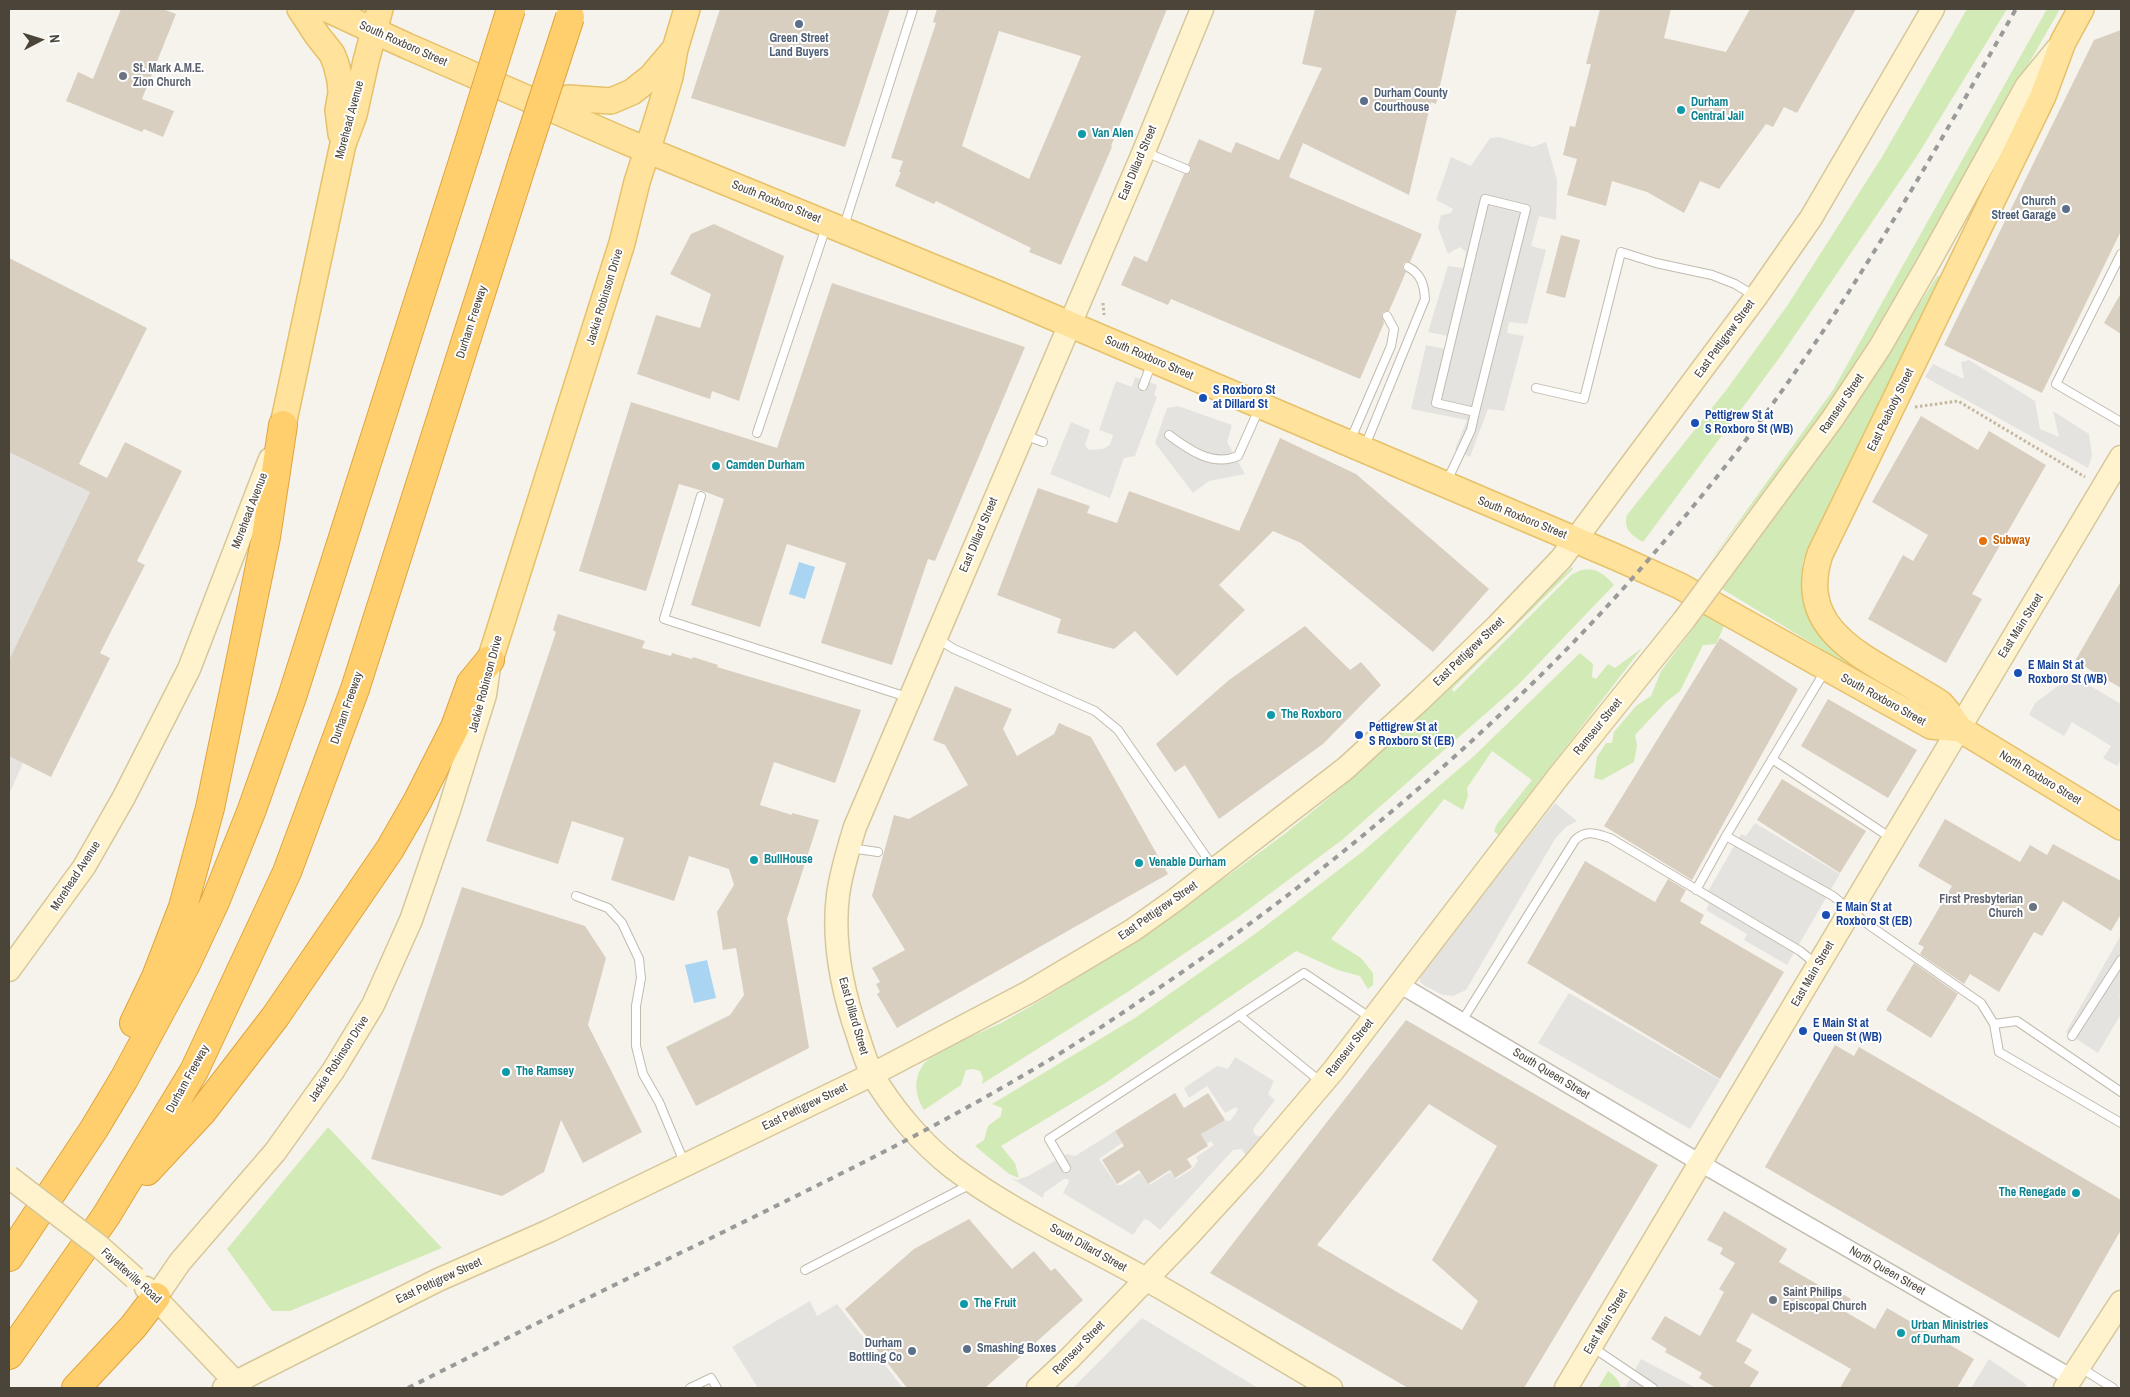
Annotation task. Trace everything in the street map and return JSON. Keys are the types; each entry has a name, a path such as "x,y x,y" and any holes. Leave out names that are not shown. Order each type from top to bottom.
{"highway":[{"path":"9,1257 94,1129 124,1079 186,964 215,902 251,812 292,697 511,9"},
{"name":"Durham Freeway","path":"9,1355 106,1216 194,1071 288,872 355,689 572,13"},
{"path":"94,1129 113,1068 156,977 183,907 210,808 266,537 283,425"},
{"path":"106,1216 202,1112 275,1017 340,923 390,849 417,802 455,727 471,683 490,660"},
{"path":"76,1388 133,1328 156,1297"}],"main road":[{"path":"300,9 317,36 332,54 336,64 340,80 338,110 343,144"},
{"name":"South Roxboro Street","path":"327,9 377,20 552,108 648,150 836,225 1445,486 1575,539 1680,586 1931,726 1960,729"},
{"name":"Jackie Robinson Drive","path":"490,660 622,243 637,182 667,86 675,49 687,9"},
{"name":"Ramseur Street","path":"2063,42 2080,9"},
{"name":"Morehead Avenue","path":"283,425 343,144 354,115 377,20"},
{"name":"East Peabody Street","path":"1960,729 1941,704 1856,653 1837,637 1824,620 1819,608 1815,592 1815,572 1820,554 2043,96 2063,42"},
{"path":"552,108 568,98 611,101 632,92 652,77 675,49"},
{"name":"North Roxboro Street","path":"1960,729 2121,827"}],"street":[{"name":"East Dillard Street","path":"872,1074 845,998 838,961 838,896 848,848 872,785 1144,151 1202,9"},
{"name":"East Pettigrew Street","path":"234,1386 438,1280 549,1231 685,1166 872,1074 1030,992 1133,930 1215,870 1346,768 1413,706 1555,566 1756,297 1811,218 1933,9"},
{"name":"Ramseur Street","path":"1038,1388 1069,1359 1253,1165 1322,1083 1558,777 1684,620 1833,418 1869,363 1928,264 2026,87 2063,42"},
{"name":"Morehead Avenue","path":"9,970 84,867 124,797 189,669 283,425"},
{"name":"East Main Street","path":"1566,1388 1702,1164 1818,965 2121,457"},
{"name":"Jackie Robinson Drive","path":"156,1297 180,1262 275,1152 333,1072 373,1005 410,920 449,810 486,694 490,660"},
{"name":"South Queen Street","path":"1399,984 1702,1164"},
{"name":"South Dillard Street","path":"872,1074 890,1101 918,1134 952,1166 975,1182 1000,1199 1145,1279 1332,1388"},
{"name":"North Queen Street","path":"1702,1164 2072,1378"},
{"name":"Fayetteville Road","path":"9,1177 54,1211 156,1297 234,1386"},
{"path":"2072,1378 2121,1302"}],"lane":[{"path":"757,433 836,225 913,9"},
{"path":"1144,151 1186,169"},
{"path":"1445,486 1471,430 1526,209 1486,199 1436,403 1475,412"},
{"path":"1536,388 1584,399 1621,252 1656,263 1712,275 1734,284 1756,297"},
{"path":"2121,254 2056,384 2121,422"},
{"path":"1356,447 1389,388 1425,298 1419,275 1408,267"},
{"path":"1356,447 1376,382 1394,337 1394,329 1387,316"},
{"path":"1143,386 1153,360"},
{"path":"1376,382 1389,388"},
{"path":"1170,435 1198,456 1230,460 1238,456 1261,406"},
{"path":"1022,434 1043,442"},
{"path":"701,496 664,619 909,698"},
{"path":"935,638 954,649 1095,711 1118,730 1215,870"},
{"path":"1696,890 1726,836 1826,669"},
{"path":"1772,759 1894,840"},
{"path":"1462,1021 1575,840 1581,834 1590,833 1610,838 1800,951 1818,965"},
{"path":"1726,836 1833,896 1981,1004 1994,1024 1998,1052 2121,1123"},
{"path":"848,848 878,852"},
{"path":"576,896 608,908 622,923 639,959 640,978 636,1006 636,1046 643,1074 659,1102 685,1166"},
{"path":"2072,1036 2121,960"},
{"path":"1066,1168 1049,1139 1304,973 1372,1019"},
{"path":"1239,1015 1322,1083"},
{"path":"1994,1024 2017,1021 2121,1092"},
{"path":"805,1270 975,1182"},
{"path":"1592,1346 1652,1388"},
{"path":"690,1388 711,1378 717,1388"},
{"path":"2072,1378 2113,1388"}],"path":[{"path":"1908,408 1958,400 2085,476"}],"green space":[{"path":"1967,9 2007,9 1917,156 1780,357 1643,542 1627,528 1627,515 1727,389 1787,306 1882,157"},
{"path":"2047,9 2060,9 1876,330 1820,417 1708,564 1833,390"},
{"path":"1938,275 1941,278 1803,561 1801,579 1803,596 1810,618 1822,638 1836,651 1928,710 1923,710 1722,589 1838,431"},
{"path":"1572,567 1573,569 1452,689 1454,692 1570,576 1582,570 1593,570 1604,575 1614,585 1518,685 1342,840 1237,918 1126,993 982,1084 983,1078 980,1071 966,1070 961,1085 924,1110 916,1088 920,1070 929,1059 949,1047 1003,1022 1063,987 1211,887 1287,832 1362,769"},
{"path":"1704,614 1724,626 1716,644 1703,645 1680,691 1666,702 1635,735 1637,746 1634,762 1602,780 1594,778 1597,757 1606,743 1612,743 1614,732 1636,706 1651,696 1661,671"},
{"path":"1642,648 1498,835 1494,831 1497,824 1532,780 1492,751 1467,788 1468,796 1463,810 1444,799 1331,939 1361,958 1373,973 1373,985 1368,989 1360,976 1338,970 1296,951 1104,1084 1001,1146 1015,1163 1019,1178 1009,1174 975,1146 984,1140 988,1126 1001,1116 1002,1108 992,1104 1135,1018 1255,934 1362,852 1474,756 1580,653 1593,664 1592,677 1596,679 1608,664 1615,668"},
{"path":"328,1127 442,1248 290,1311 272,1311 227,1249"},
{"path":"1608,1371 1616,1378 1621,1388 1598,1388"}],"shaded area":[{"path":"1499,137 1533,147 1546,142 1557,180 1556,220 1539,216 1531,246 1546,250 1527,324 1509,322 1507,333 1524,336 1504,411 1488,409 1470,457 1455,449 1467,420 1411,409 1426,345 1445,349 1448,336 1428,332 1448,266 1463,268 1466,252 1460,247 1448,254 1438,227 1441,215 1451,213 1453,209 1436,200 1451,157 1471,166 1490,138"},
{"path":"1969,360 2035,401 2040,429 2059,437 2053,411 2089,434 2092,456 2088,468 1925,377 1933,364 1964,379 1961,362"},
{"path":"1135,377 1157,385 1154,395 1157,397 1135,456 1124,458 1110,498 1050,474 1071,422 1090,430 1085,445 1089,450 1103,449 1110,445 1113,435 1099,430 1116,381 1132,387"},
{"path":"1178,406 1232,425 1227,442 1245,474 1209,481 1193,493 1155,443 1167,408"},
{"path":"9,452 90,492 9,660"},
{"path":"2075,677 2121,704 2121,760 2117,766 2103,758 2111,746 2072,722 2064,736 2029,715 2035,703 2062,683"},
{"path":"9,756 23,763 9,794"},
{"path":"1555,803 1577,821 1566,827 1555,839 1466,990 1453,996 1443,995 1425,986 1420,982 1422,971"},
{"path":"1755,823 1840,874 1787,965 1744,940 1747,934 1706,910 1709,904 1703,900 1741,834 1746,836"},
{"path":"2121,935 2121,994 2119,997 2121,999 2121,1014 2098,1053 2066,1032"},
{"path":"1569,993 1720,1080 1690,1129 1538,1043"},
{"path":"1235,1057 1274,1081 1268,1094 1275,1100 1253,1129 1255,1135 1263,1137 1244,1157 1245,1154 1242,1149 1233,1150 1160,1230 1144,1219 1133,1235 1063,1193 1069,1182 1068,1179 1064,1179 1044,1193 1043,1198 1011,1178 1017,1180 1028,1176 1067,1154 1075,1156 1115,1131 1122,1143 1099,1159 1117,1185 1121,1185 1140,1173 1149,1185 1170,1172 1176,1179 1191,1170 1198,1161 1196,1157 1214,1145 1211,1141 1207,1144 1201,1134 1223,1120 1230,1121 1238,1110 1236,1107 1225,1113 1207,1086 1189,1098 1184,1088 1217,1066 1228,1069"},
{"path":"810,1301 817,1316 837,1304 903,1388 758,1388 732,1347"},
{"path":"1142,1318 1258,1388 1073,1388"},
{"path":"1641,1359 1696,1388 1625,1388"},
{"path":"1989,1359 2027,1385 2025,1388 1971,1388"}],"water":[{"path":"799,562 815,567 805,599 789,594"},
{"path":"707,960 716,998 694,1003 685,965"}],"building":[{"name":"St. Mark A.M.E. Zion Church","path":"121,9 163,9 176,14 142,99 174,111 163,137 144,129 142,132 66,101 78,72 93,79"},
{"path":"720,9 890,9 845,147 691,98"},
{"name":"Van Alen","path":"937,9 1167,9 1112,147 1061,265 1029,252 1031,248 936,201 934,204 895,186 903,161 891,158 936,23 933,22","holes":["999,31 1081,56 1029,179 962,146"]},
{"path":"1315,9 1457,9 1436,104 1431,102 1409,195 1303,143 1289,177 1422,234 1410,262 1403,264 1403,269 1406,272 1389,311 1382,313 1384,323 1360,379 1171,299 1168,305 1121,285 1134,256 1147,262 1184,174 1191,172 1188,164 1199,139 1231,153 1236,142 1279,160 1322,68 1302,64"},
{"name":"Durham Central Jail","path":"1600,9 1671,9 1664,38 1726,52 1750,9 1856,9 1797,113 1784,107 1773,127 1766,124 1719,189 1700,181 1684,213 1647,192 1612,181 1606,206 1567,195 1577,159 1563,155 1570,126 1575,127 1591,64 1586,64"},
{"name":"Church Street Garage","path":"2121,30 2121,231 2042,393 1944,345 2094,40"},
{"path":"714,224 784,256 739,401 712,391 710,399 637,374 656,315 700,328 711,294 670,274 691,234"},
{"path":"1561,235 1580,240 1565,298 1546,293"},
{"path":"9,258 147,328 79,464 107,478 125,442 182,471 137,561 145,565 100,653 110,658 51,777 9,756 9,660 90,492 9,452"},
{"name":"Camden Durham","path":"832,283 1025,347 935,561 928,559 892,665 821,643 846,563 787,544 760,627 691,605 724,499 703,491 679,484 646,591 579,571 631,402 777,448"},
{"path":"2121,293 2121,334 2104,323"},
{"path":"1921,416 1978,450 1989,431 2046,465 1972,594 1982,599 1946,663 1868,619 1903,555 1913,561 1928,535 1872,502"},
{"path":"1280,438 1356,474 1489,589 1433,652 1301,543 1273,531 1219,585 1245,610 1177,676 1135,631 1114,649 1057,633 1061,619 997,595 1038,488 1090,506 1087,513 1117,523 1129,491 1239,531"},
{"path":"2121,581 2121,688 2075,661"},
{"name":"BullHouse","path":"558,614 645,641 642,648 671,656 672,653 692,659 693,657 718,665 717,667 861,710 835,783 774,762 760,805 792,815 792,813 819,820 787,919 809,1048 696,1106 666,1047 730,1015 744,995 736,948 723,950 717,912 734,885 729,869 689,856 674,901 611,880 624,838 572,821 558,864 486,841 556,632 553,630"},
{"name":"The Roxboro","path":"1305,626 1350,670 1361,662 1381,685 1323,744 1219,819 1185,765 1175,772 1156,744 1229,680"},
{"path":"1720,638 1798,689 1692,880 1604,826"},
{"path":"955,686 1012,709 1003,729 1017,756 1054,734 1059,723 1091,737 1168,874 897,1028 877,994 880,992 876,984 880,982 872,968 905,950 872,896 894,815 909,819 968,785 945,745 933,740"},
{"path":"1828,699 1917,750 1888,798 1801,746"},
{"path":"1782,779 1866,831 1840,873 1757,820"},
{"name":"First Presbyterian Church","path":"1945,819 2020,862 2030,845 2047,855 2053,844 2121,881 2121,914 2111,931 2063,901 2042,936 2034,932 1999,992 1970,974 1964,984 1920,954 1924,947 1918,944 1952,886 1918,866"},
{"path":"1585,861 1655,902 1668,879 1686,890 1680,901 1704,915 1700,923 1784,972 1720,1079 1527,963"},
{"name":"The Ramsey","path":"462,887 585,926 606,958 588,1025 642,1132 583,1163 561,1120 544,1172 502,1196 371,1159"},
{"path":"1914,963 1958,994 1931,1038 1886,1010"},
{"path":"1406,1020 1658,1165 1524,1388 1408,1388 1210,1273","holes":["1429,1104 1497,1146 1432,1260 1478,1301 1462,1330 1317,1245"]},
{"path":"1835,1045 1854,1056 1859,1047 2121,1200 2121,1230 2059,1338 1765,1167"},
{"path":"1175,1093 1184,1108 1208,1093 1225,1120 1201,1134 1208,1146 1187,1159 1192,1167 1175,1178 1170,1170 1148,1184 1139,1170 1117,1184 1102,1160 1124,1146 1115,1131"},
{"name":"Saint Philips Episcopal Church","path":"1724,1211 1787,1249 1779,1262 1834,1294 1836,1290 1851,1299 1844,1311 1875,1329 1887,1308 1974,1359 1957,1388 1840,1388 1851,1369 1752,1313 1736,1341 1752,1350 1744,1363 1759,1372 1749,1388 1716,1388 1699,1378 1702,1373 1665,1352 1667,1349 1651,1339 1665,1316 1700,1336 1724,1292 1719,1289 1735,1263 1720,1254 1723,1248 1707,1240"},
{"name":"The Fruit","path":"969,1219 1012,1269 1034,1251 1051,1271 1055,1268 1083,1300 985,1388 907,1388 845,1309 914,1249"}],"railway":[{"path":"408,1388 867,1160 949,1118 1029,1072 1103,1026 1224,942 1320,870 1412,794 1501,714 1593,621 1664,542 1731,459 1810,351 1846,296 1950,125 2016,9"}],"place":[{"name":"Green Street Land Buyers","path":"799,24"},
{"name":"St. Mark A.M.E. Zion Church","path":"123,76"},
{"name":"Durham County Courthouse","path":"1364,101"},
{"name":"Durham Central Jail","path":"1681,110"},
{"name":"Van Alen","path":"1082,134"},
{"name":"Church Street Garage","path":"2066,209"},
{"name":"S Roxboro St at Dillard St","path":"1203,398"},
{"name":"Pettigrew St at S Roxboro St (WB)","path":"1695,423"},
{"name":"Camden Durham","path":"716,466"},
{"name":"Subway","path":"1983,541"},
{"name":"E Main St at Roxboro St (WB)","path":"2018,673"},
{"name":"The Roxboro","path":"1271,715"},
{"name":"Pettigrew St at S Roxboro St (EB)","path":"1359,735"},
{"name":"BullHouse","path":"754,860"},
{"name":"Venable Durham","path":"1139,863"},
{"name":"First Presbyterian Church","path":"2033,907"},
{"name":"E Main St at Roxboro St (EB)","path":"1826,915"},
{"name":"E Main St at Queen St (WB)","path":"1803,1031"},
{"name":"The Ramsey","path":"506,1072"},
{"name":"The Renegade","path":"2076,1193"},
{"name":"Saint Philips Episcopal Church","path":"1773,1300"},
{"name":"The Fruit","path":"964,1304"},
{"name":"Urban Ministries of Durham","path":"1901,1333"},
{"name":"Smashing Boxes","path":"967,1349"},
{"name":"Durham Bottling Co","path":"912,1351"}]}
